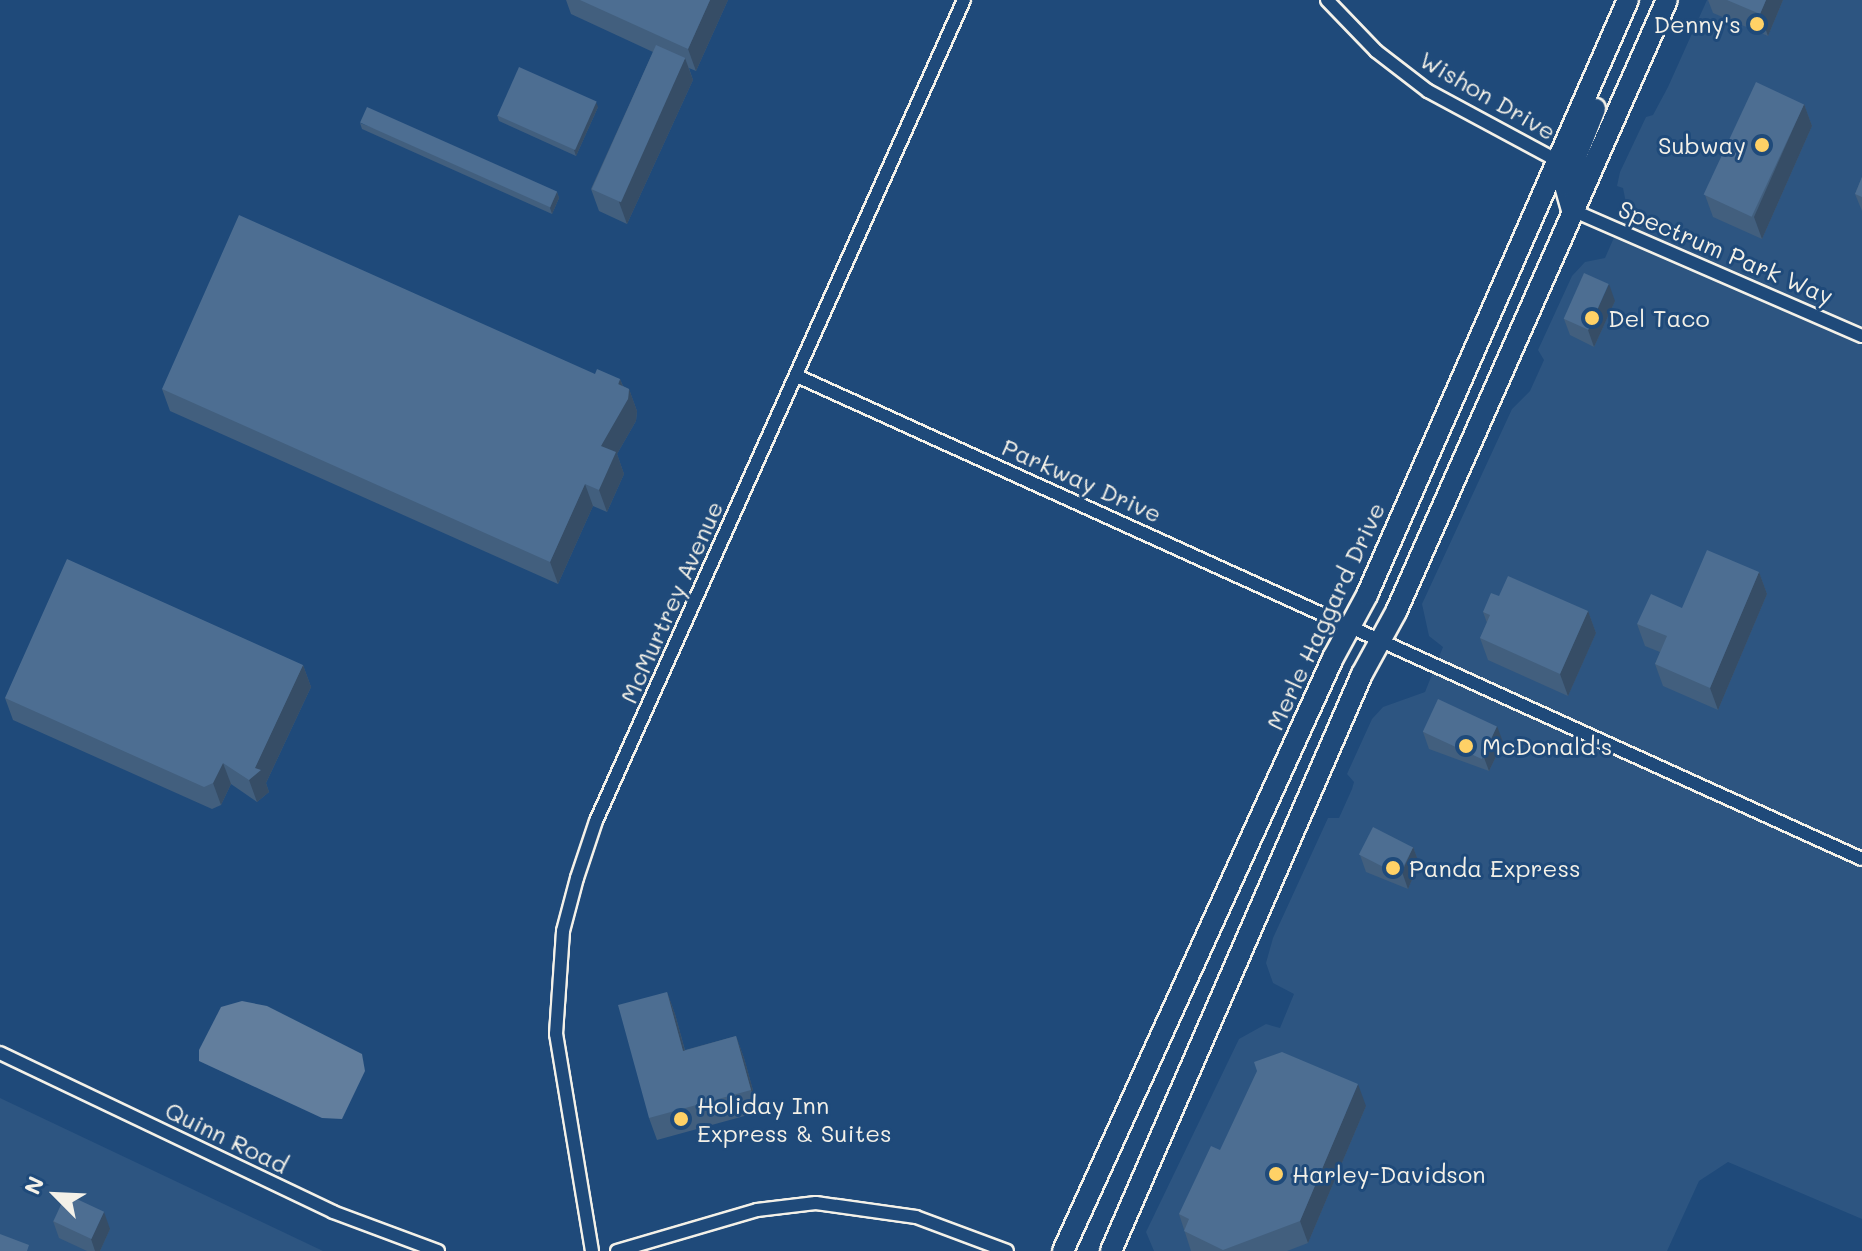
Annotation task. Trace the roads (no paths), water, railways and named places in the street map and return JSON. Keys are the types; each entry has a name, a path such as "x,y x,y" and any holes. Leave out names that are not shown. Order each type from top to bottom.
{"main road":[{"name":"Merle Haggard Drive","path":"1063,1251 1350,624 1628,0"},
{"path":"1111,1251 1667,0"},
{"path":"1572,210 1565,185 1601,92 1617,24"}],"street":[{"name":"McMurtrey Avenue","path":"592,1251 556,1034 563,931 596,821 964,0"},
{"name":"Wishon Drive","path":"1327,0 1376,51 1428,91 1558,161"},
{"name":"Spectrum Park Way","path":"1572,210 1862,336"},
{"name":"Parkway Drive","path":"797,376 1350,624 1862,859"},
{"name":"Quinn Road","path":"0,1053 333,1212 438,1251"},
{"path":"617,1251 757,1210 816,1203 916,1217 1007,1251"}],"place":[{"name":"Denny's","path":"1757,24"},
{"name":"Subway","path":"1762,145"},
{"name":"Del Taco","path":"1592,318"},
{"name":"McDonald's","path":"1466,746"},
{"name":"Panda Express","path":"1393,868"},
{"name":"Holiday Inn Express & Suites","path":"681,1119"},
{"name":"Harley-Davidson","path":"1276,1174"}]}
